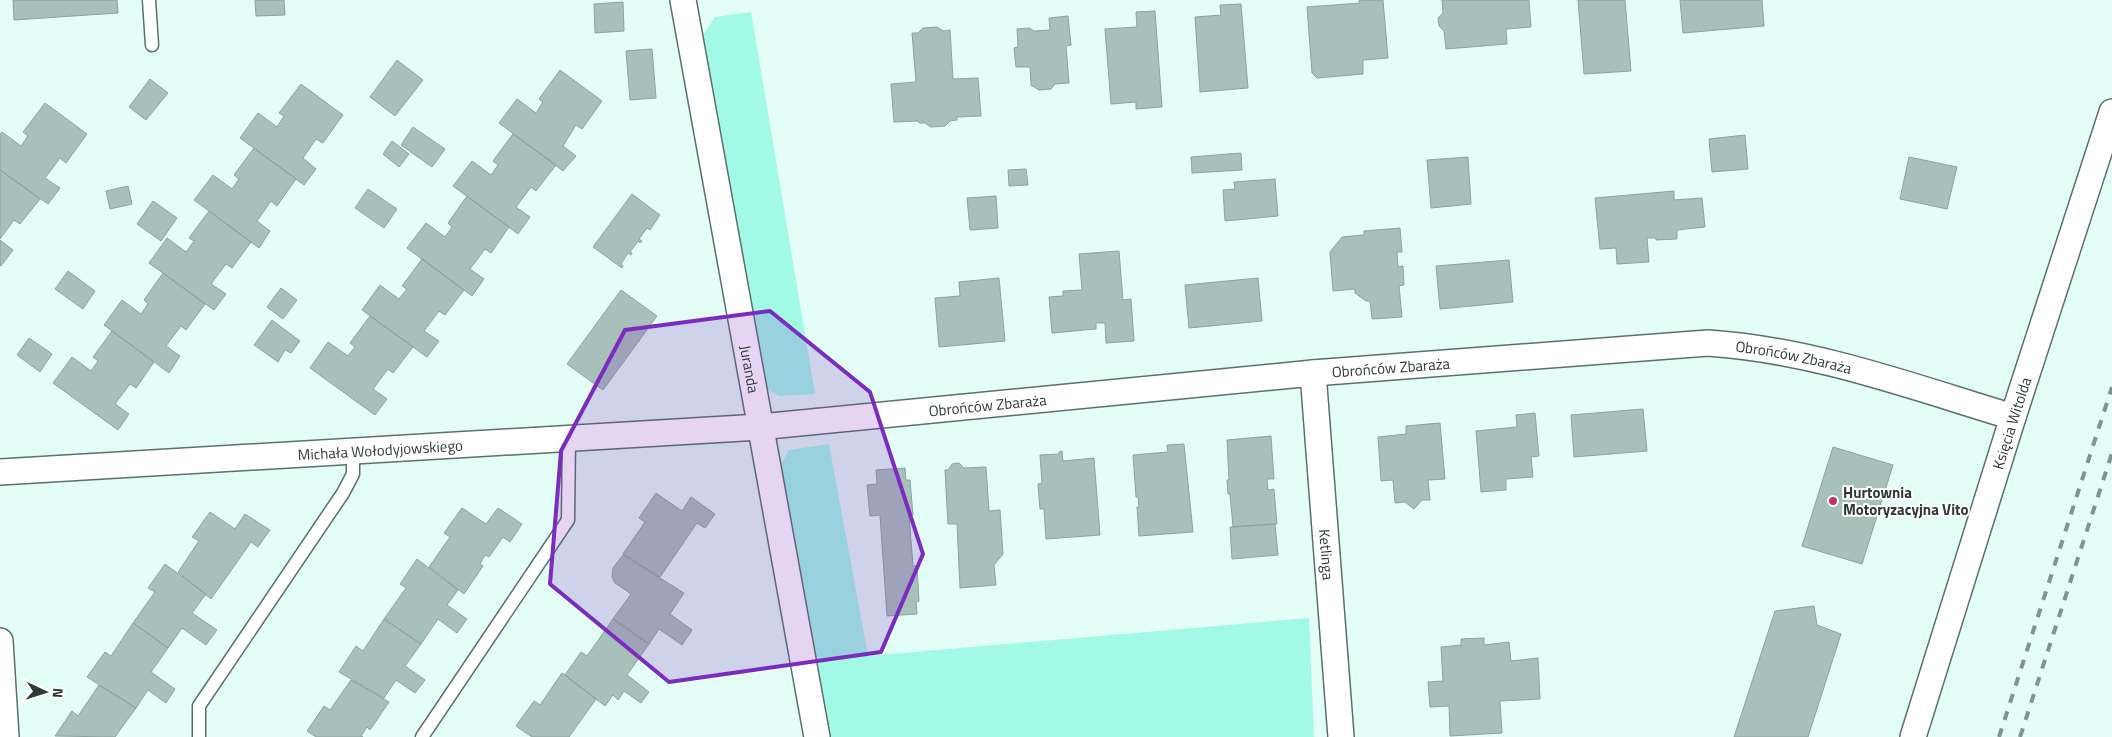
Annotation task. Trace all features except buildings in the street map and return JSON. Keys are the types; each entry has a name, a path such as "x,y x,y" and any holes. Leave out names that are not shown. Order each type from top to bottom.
{"street":[{"name":"Juranda","path":"683,0 817,737"},
{"name":"Księcia Witolda","path":"1913,737 2013,417 2112,112"},
{"name":"Obrońców Zbaraża","path":"760,427 1313,373 1708,343 1743,345 1784,351 1826,361 2013,417"},
{"name":"Ketlinga","path":"1313,373 1341,737"},
{"name":"Michała Wołodyjowskiego","path":"0,472 760,427"},
{"path":"0,641 6,737"}],"lane":[{"path":"149,0 152,45"},
{"path":"422,737 568,520 569,438"},
{"path":"199,737 199,706 343,493 353,474 353,451"}],"highlighted area":[{"path":"770,311 870,392 923,554 881,652 669,682 550,584 561,451 625,330"}],"green space":[{"path":"751,12 815,394 779,396 752,381 692,51 715,17"},
{"path":"829,444 868,656 1309,618 1314,737 817,737 771,482 789,450"}],"railway":[{"path":"1999,737 2112,387"},
{"path":"2020,737 2112,453"}],"place":[{"name":"Hurtownia Motoryzacyjna Vito","path":"1833,501"}]}
